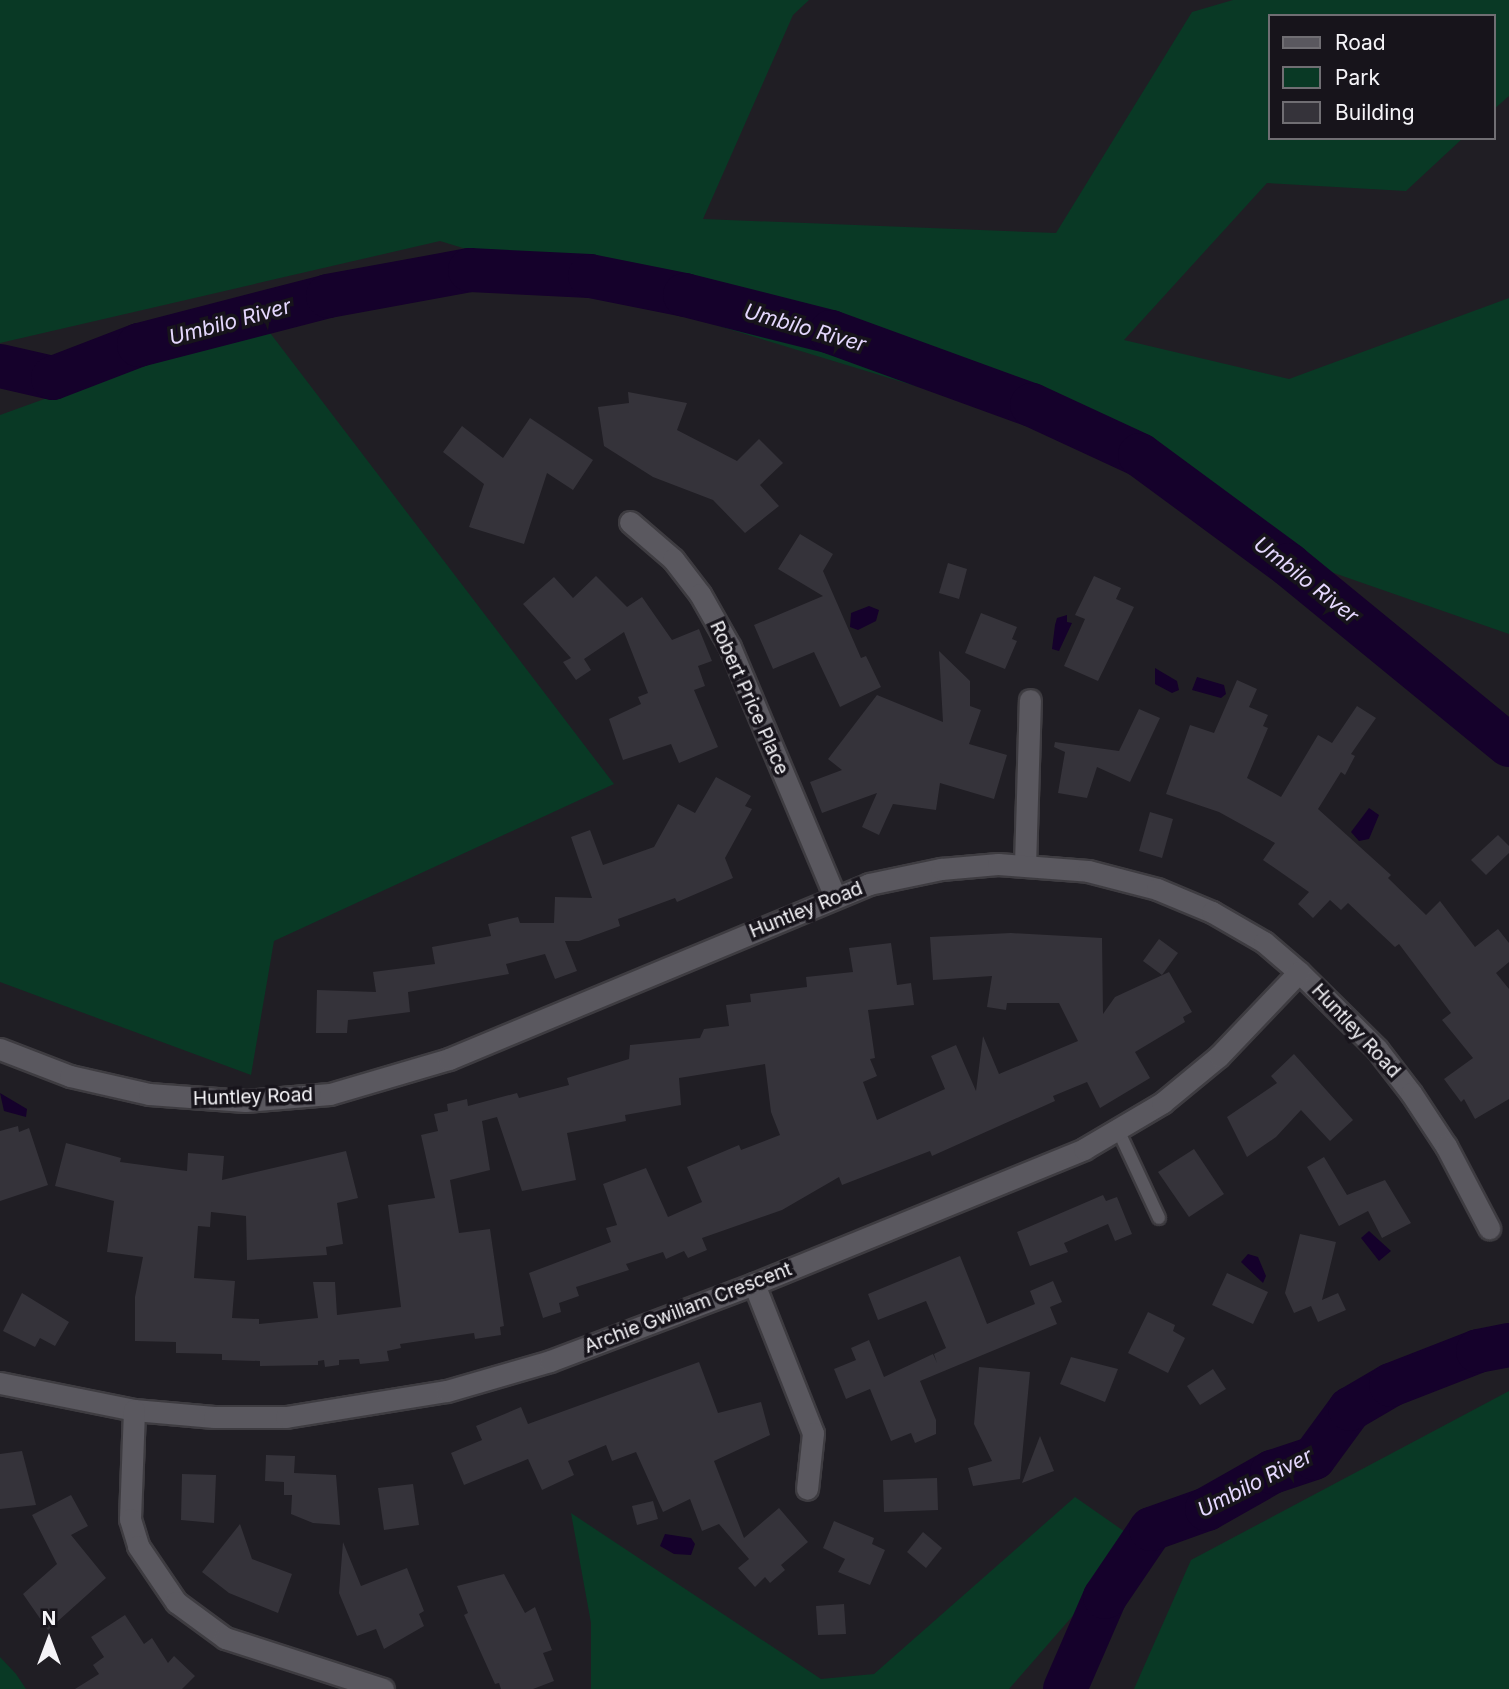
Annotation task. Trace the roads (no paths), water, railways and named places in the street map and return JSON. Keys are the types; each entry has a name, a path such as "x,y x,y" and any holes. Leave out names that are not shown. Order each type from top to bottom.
{"street":[{"name":"Robert Price Place","path":"630,522 673,559 700,594 730,647 835,897"},
{"path":"1025,865 1030,700"},
{"name":"Huntley Road","path":"0,1049 70,1076 149,1094 246,1101 330,1094 449,1059 869,884 941,869 1025,865 1088,871 1157,889 1222,918 1264,942 1299,972 1353,1023 1411,1093 1446,1146 1489,1228"},
{"name":"Archie Gwillam Crescent","path":"0,1383 134,1410 214,1418 286,1417 447,1391 550,1362 754,1284 1084,1149 1162,1103 1219,1056 1299,972"},
{"path":"754,1284 813,1433 807,1489"},
{"path":"134,1410 130,1519 144,1556 176,1602 225,1638 383,1689"}],"lane":[{"path":"1118,1130 1159,1218"}],"waterway":[{"name":"Umbilo River","path":"0,366 53,378 139,345 328,296 470,270 590,276 685,295 831,332 1032,405 1140,455 1289,565 1509,745"},
{"name":"Umbilo River","path":"1065,1689 1105,1597 1151,1529 1207,1509 1272,1472 1314,1458 1350,1409 1391,1385 1478,1351 1509,1345"}]}
